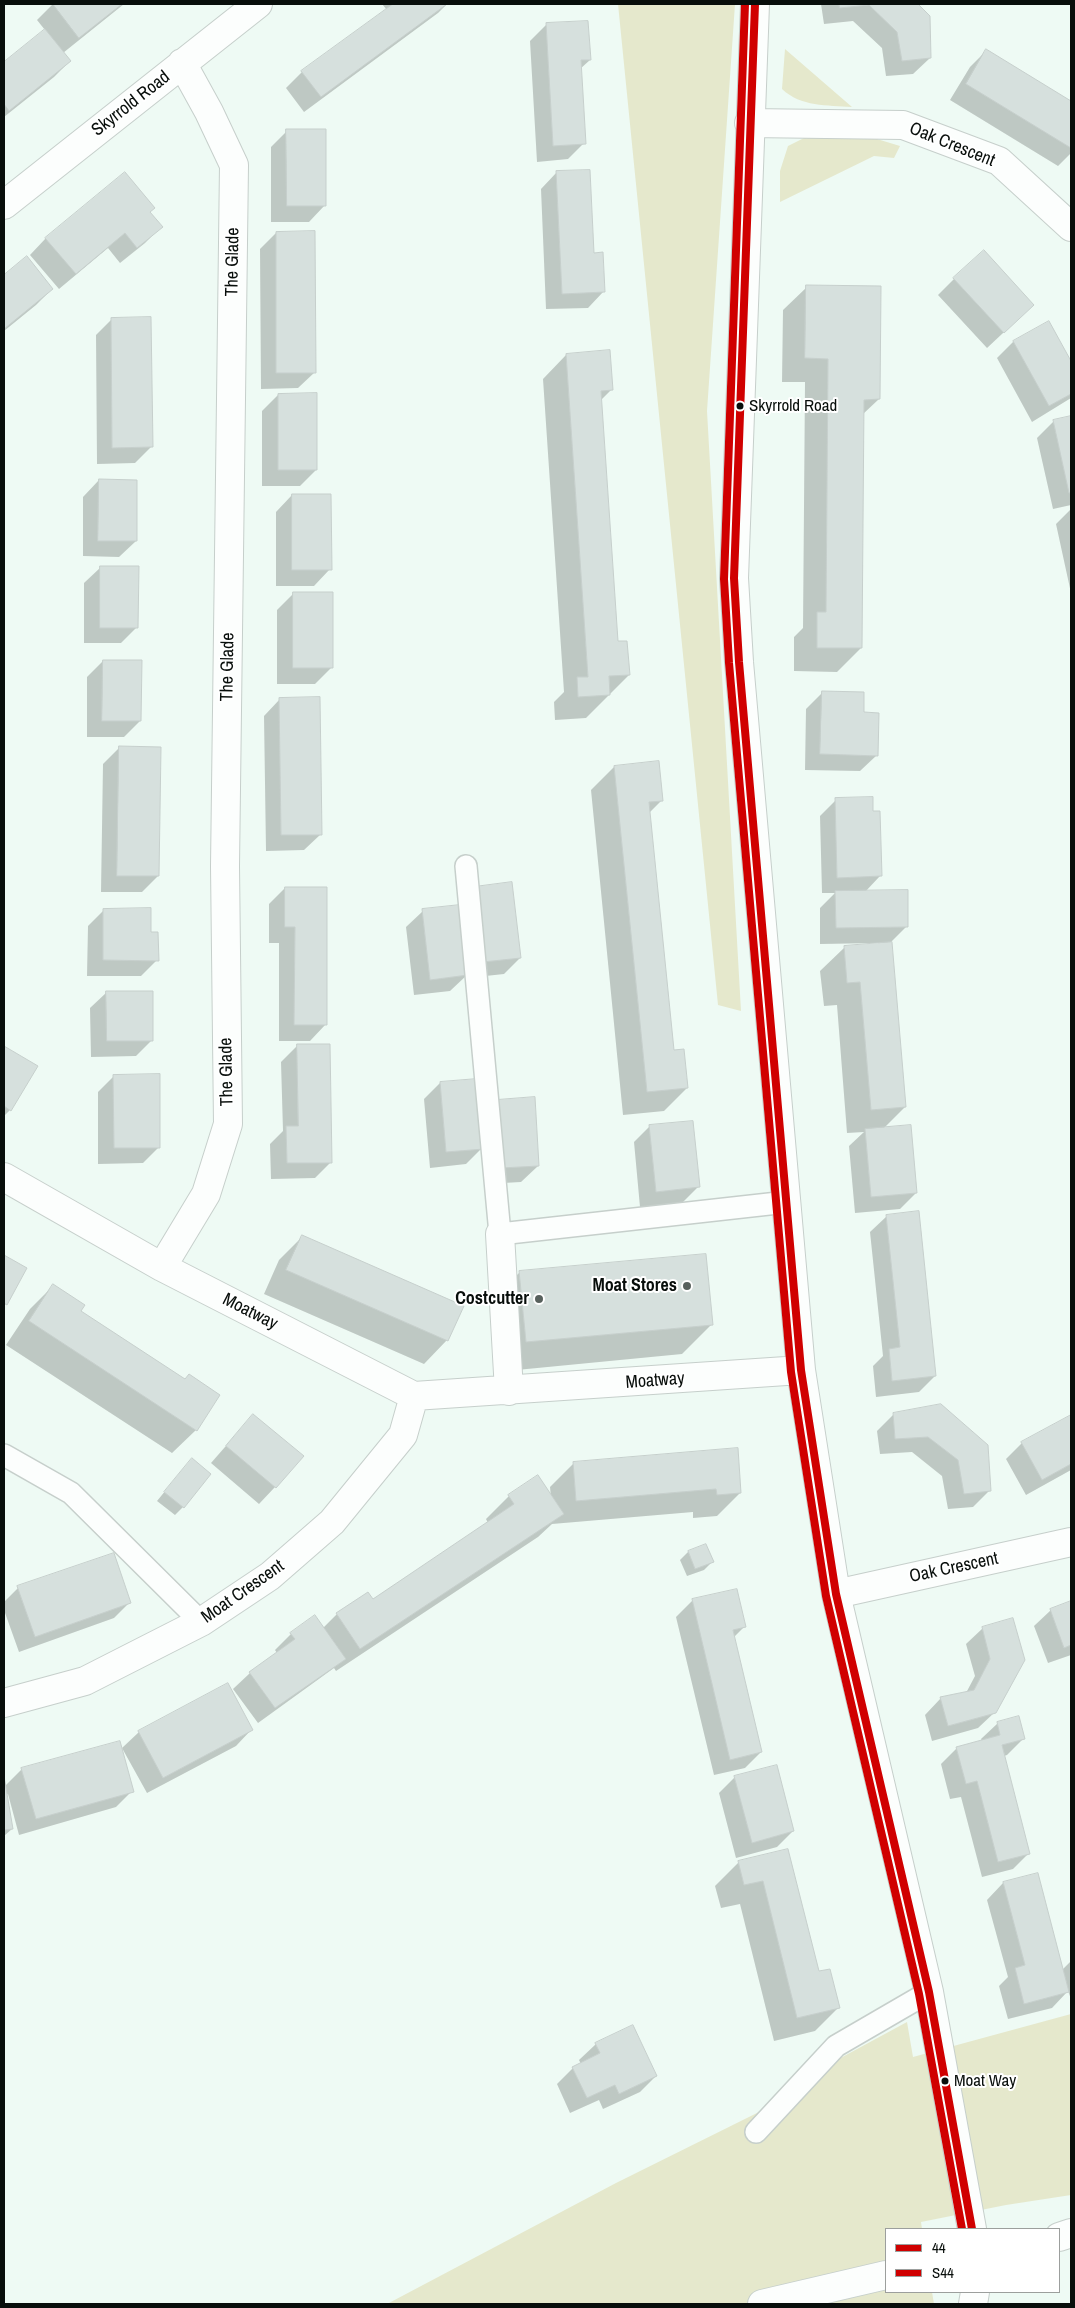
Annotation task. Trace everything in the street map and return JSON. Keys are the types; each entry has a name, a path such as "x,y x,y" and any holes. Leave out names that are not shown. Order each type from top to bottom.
{"street":[{"name":"Skyrrold Road","path":"4,205 258,4"},
{"path":"755,4 749,123 734,578 749,782 801,1370 836,1594 929,1992 972,2228"},
{"name":"The Glade","path":"162,1267 206,1194 228,1124 225,866 234,165 209,112 182,64"},
{"name":"Oak Crescent","path":"749,123 903,125 999,161 1071,227"},
{"name":"Moatway","path":"4,1177 162,1267 414,1396 801,1370"},
{"path":"500,1234 509,1391"},
{"name":"Moat Crescent","path":"4,1703 85,1681 202,1622 270,1576 332,1522 403,1434 414,1396"},
{"name":"Oak Crescent","path":"836,1594 1071,1542"},
{"path":"762,2304 885,2275"}],"lane":[{"path":"466,866 500,1234 787,1202"},
{"path":"4,1455 71,1493 202,1622"},
{"path":"756,2132 836,2046 929,1992"}],"green space":[{"path":"618,4 735,4 707,411 741,1011 718,1005"},
{"path":"785,49 852,107 806,102 789,95 782,89"},
{"path":"833,133 867,136 900,146 894,158 874,156 780,202 780,171 788,146 804,138"},
{"path":"1071,2014 1071,2195 1006,2205 921,2222 922,2228 885,2228 885,2293 932,2293 934,2304 387,2304 616,2183 757,2113 798,2081 907,2022 913,2057"}],"building":[{"path":"53,4 122,4 79,38"},
{"path":"393,4 447,4 321,97 301,71"},
{"path":"839,4 918,4 930,16 931,58 902,61 897,32 869,5 840,8"},
{"path":"588,21 591,60 581,60 586,144 553,146 546,23"},
{"path":"45,29 71,61 9,111 4,104 4,62"},
{"path":"986,49 1071,101 1071,148 966,84"},
{"path":"286,129 326,129 326,206 287,206"},
{"path":"590,170 594,253 603,252 605,292 562,294 556,171"},
{"path":"125,172 155,208 150,212 163,227 137,248 125,233 76,274 45,238"},
{"path":"315,231 316,373 276,373 276,232"},
{"path":"984,250 1034,305 1004,333 953,278"},
{"path":"27,256 53,289 4,329 4,275"},
{"path":"806,285 881,286 880,399 864,400 862,648 817,648 817,612 826,612 828,359 805,358"},
{"path":"151,317 153,447 112,448 111,318"},
{"path":"1049,321 1071,361 1071,394 1049,406 1013,341"},
{"path":"610,350 613,390 601,391 618,641 627,641 630,675 609,676 610,695 578,697 577,677 588,677 566,354"},
{"path":"317,393 317,470 278,470 278,394"},
{"path":"1071,416 1071,493 1069,493 1053,420"},
{"path":"99,479 137,480 137,541 98,541"},
{"path":"292,494 331,494 332,570 292,570"},
{"path":"100,566 139,566 138,628 100,628"},
{"path":"293,592 333,592 333,668 293,668"},
{"path":"103,660 142,660 141,721 102,721"},
{"path":"822,691 864,692 864,712 879,713 878,756 820,754"},
{"path":"320,697 322,835 281,835 279,698"},
{"path":"119,746 161,747 159,876 117,876"},
{"path":"659,761 663,801 649,802 674,1050 684,1049 688,1088 647,1092 614,766"},
{"path":"873,797 873,811 880,811 882,876 837,878 835,798"},
{"path":"512,882 521,958 483,962 474,887"},
{"path":"285,887 327,887 327,1025 294,1025 295,927 285,927"},
{"path":"908,890 908,927 836,928 835,891"},
{"path":"460,905 468,975 430,980 422,909"},
{"path":"151,908 151,932 158,932 159,961 103,960 103,909"},
{"path":"892,942 906,1107 871,1110 860,982 847,983 844,946"},
{"path":"106,991 153,991 153,1041 107,1041"},
{"path":"297,1044 330,1044 332,1163 287,1163 286,1126 298,1126"},
{"path":"4,1046 38,1066 11,1111 4,1106"},
{"path":"160,1074 160,1148 114,1148 113,1075"},
{"path":"477,1079 484,1149 446,1152 440,1082"},
{"path":"535,1097 539,1166 501,1168 497,1100"},
{"path":"693,1121 700,1187 656,1192 649,1125"},
{"path":"911,1125 917,1193 871,1197 865,1129"},
{"path":"919,1211 936,1376 892,1381 889,1349 900,1347 886,1215"},
{"path":"302,1235 464,1306 448,1341 286,1270"},
{"path":"706,1254 713,1325 526,1342 519,1271"},
{"path":"4,1255 27,1268 7,1305 4,1303"},
{"path":"53,1284 85,1305 81,1311 185,1379 189,1374 220,1395 197,1431 29,1321"},
{"path":"941,1404 988,1445 991,1491 964,1494 958,1460 928,1437 895,1439 893,1413"},
{"path":"253,1414 304,1456 276,1488 226,1446"},
{"path":"1071,1415 1071,1464 1042,1480 1021,1442"},
{"path":"738,1448 741,1493 717,1495 716,1489 576,1501 573,1462"},
{"path":"192,1458 211,1474 184,1508 164,1492"},
{"path":"538,1475 564,1514 360,1649 336,1613 368,1592 373,1599 514,1504 508,1495"},
{"path":"706,1544 714,1562 695,1569 688,1551"},
{"path":"114,1553 131,1603 35,1637 17,1586"},
{"path":"737,1589 746,1627 733,1630 762,1752 730,1760 692,1599"},
{"path":"1071,1601 1071,1645 1064,1648 1050,1609"},
{"path":"315,1615 346,1659 275,1708 249,1672 295,1639 290,1633"},
{"path":"1013,1618 1025,1660 996,1713 948,1726 940,1697 974,1690 990,1659 982,1627"},
{"path":"228,1683 253,1730 163,1778 138,1731"},
{"path":"1019,1716 1025,1739 1002,1745 1030,1854 998,1862 977,1781 966,1784 956,1747 1000,1735 997,1722"},
{"path":"120,1741 134,1792 36,1819 21,1768"},
{"path":"777,1765 794,1831 752,1843 734,1776"},
{"path":"4,1776 13,1829 4,1830"},
{"path":"788,1849 819,1971 830,1969 840,2008 797,2018 763,1881 744,1885 738,1861"},
{"path":"1038,1873 1069,1992 1024,2004 1015,1968 1025,1965 1003,1882"},
{"path":"633,2025 657,2076 619,2094 615,2085 587,2098 572,2067 600,2053 595,2043"}],"transit line":[{"name":"S44","path":"745,4 724,579 729,663 791,1372 826,1596 919,1994 962,2228"},
{"name":"44","path":"755,4 734,578 739,662 801,1370 836,1594 929,1992 972,2228"}],"place":[{"name":"Skyrrold Road","path":"740,406"},
{"name":"Moat Stores","path":"687,1286"},
{"name":"Costcutter","path":"539,1299"},
{"name":"Moat Way","path":"945,2081"}]}
